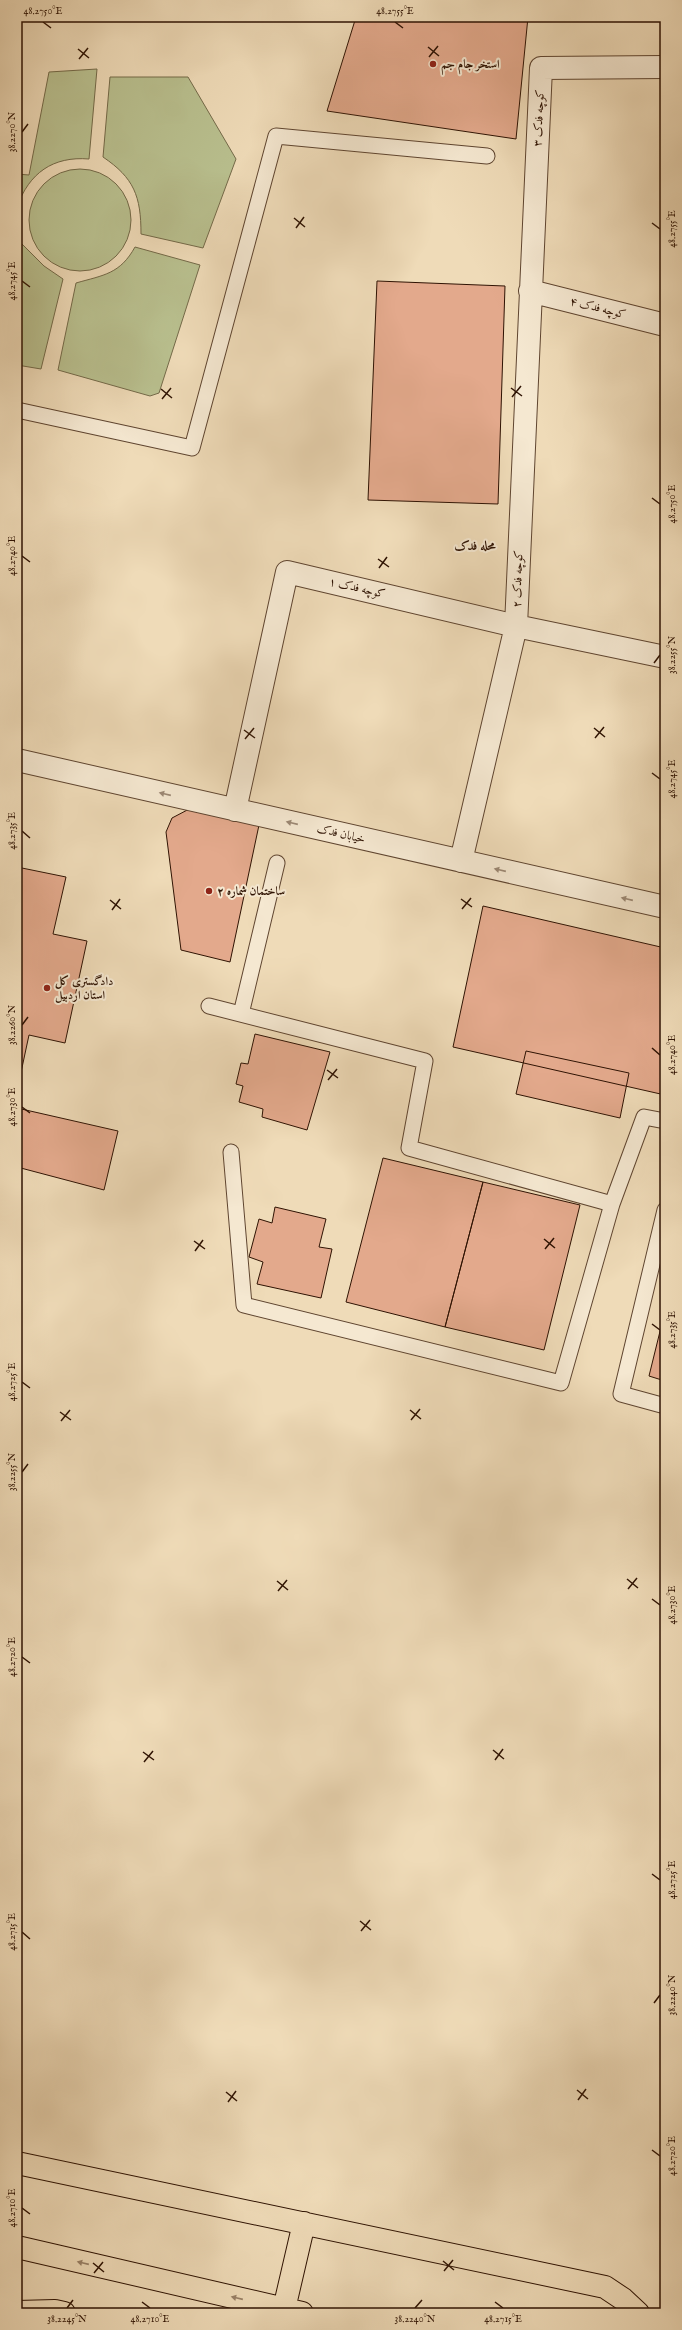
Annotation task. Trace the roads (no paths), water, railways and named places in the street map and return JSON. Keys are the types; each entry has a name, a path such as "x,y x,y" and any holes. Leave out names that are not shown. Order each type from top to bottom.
{"highway":[{"path":"17,2163 605,2287 623,2299 638,2313"},
{"path":"17,2248 293,2311 304,2224"},
{"path":"17,2312 55,2311 64,2313"}],"street":[{"name":"کوچه فدک ۳","path":"530,291 541,68 665,67"},
{"name":"کوچه فدک ۴","path":"530,291 665,326"},
{"name":"کوچه فدک ۲","path":"460,861 516,626 530,291"},
{"name":"کوچه فدک ۱","path":"235,810 287,572 516,626 665,657"},
{"name":"خیابان فدک","path":"17,760 665,908"}],"lane":[{"path":"17,410 192,448 276,136 487,156"},
{"path":"240,1014 277,863"},
{"path":"209,1006 425,1061 409,1148 612,1204"},
{"path":"231,1152 244,1305 561,1383 612,1204 644,1117 665,1121"},
{"path":"665,1210 621,1394 665,1406"}],"place":[{"name":"استخر جام جم","path":"433,64"},
{"name":"ساختمان شماره ۲","path":"209,891"},
{"name":"دادگستری کل استان اردبیل","path":"47,988"}],"district":[{"name":"محله فدک","path":"475,546"}]}
